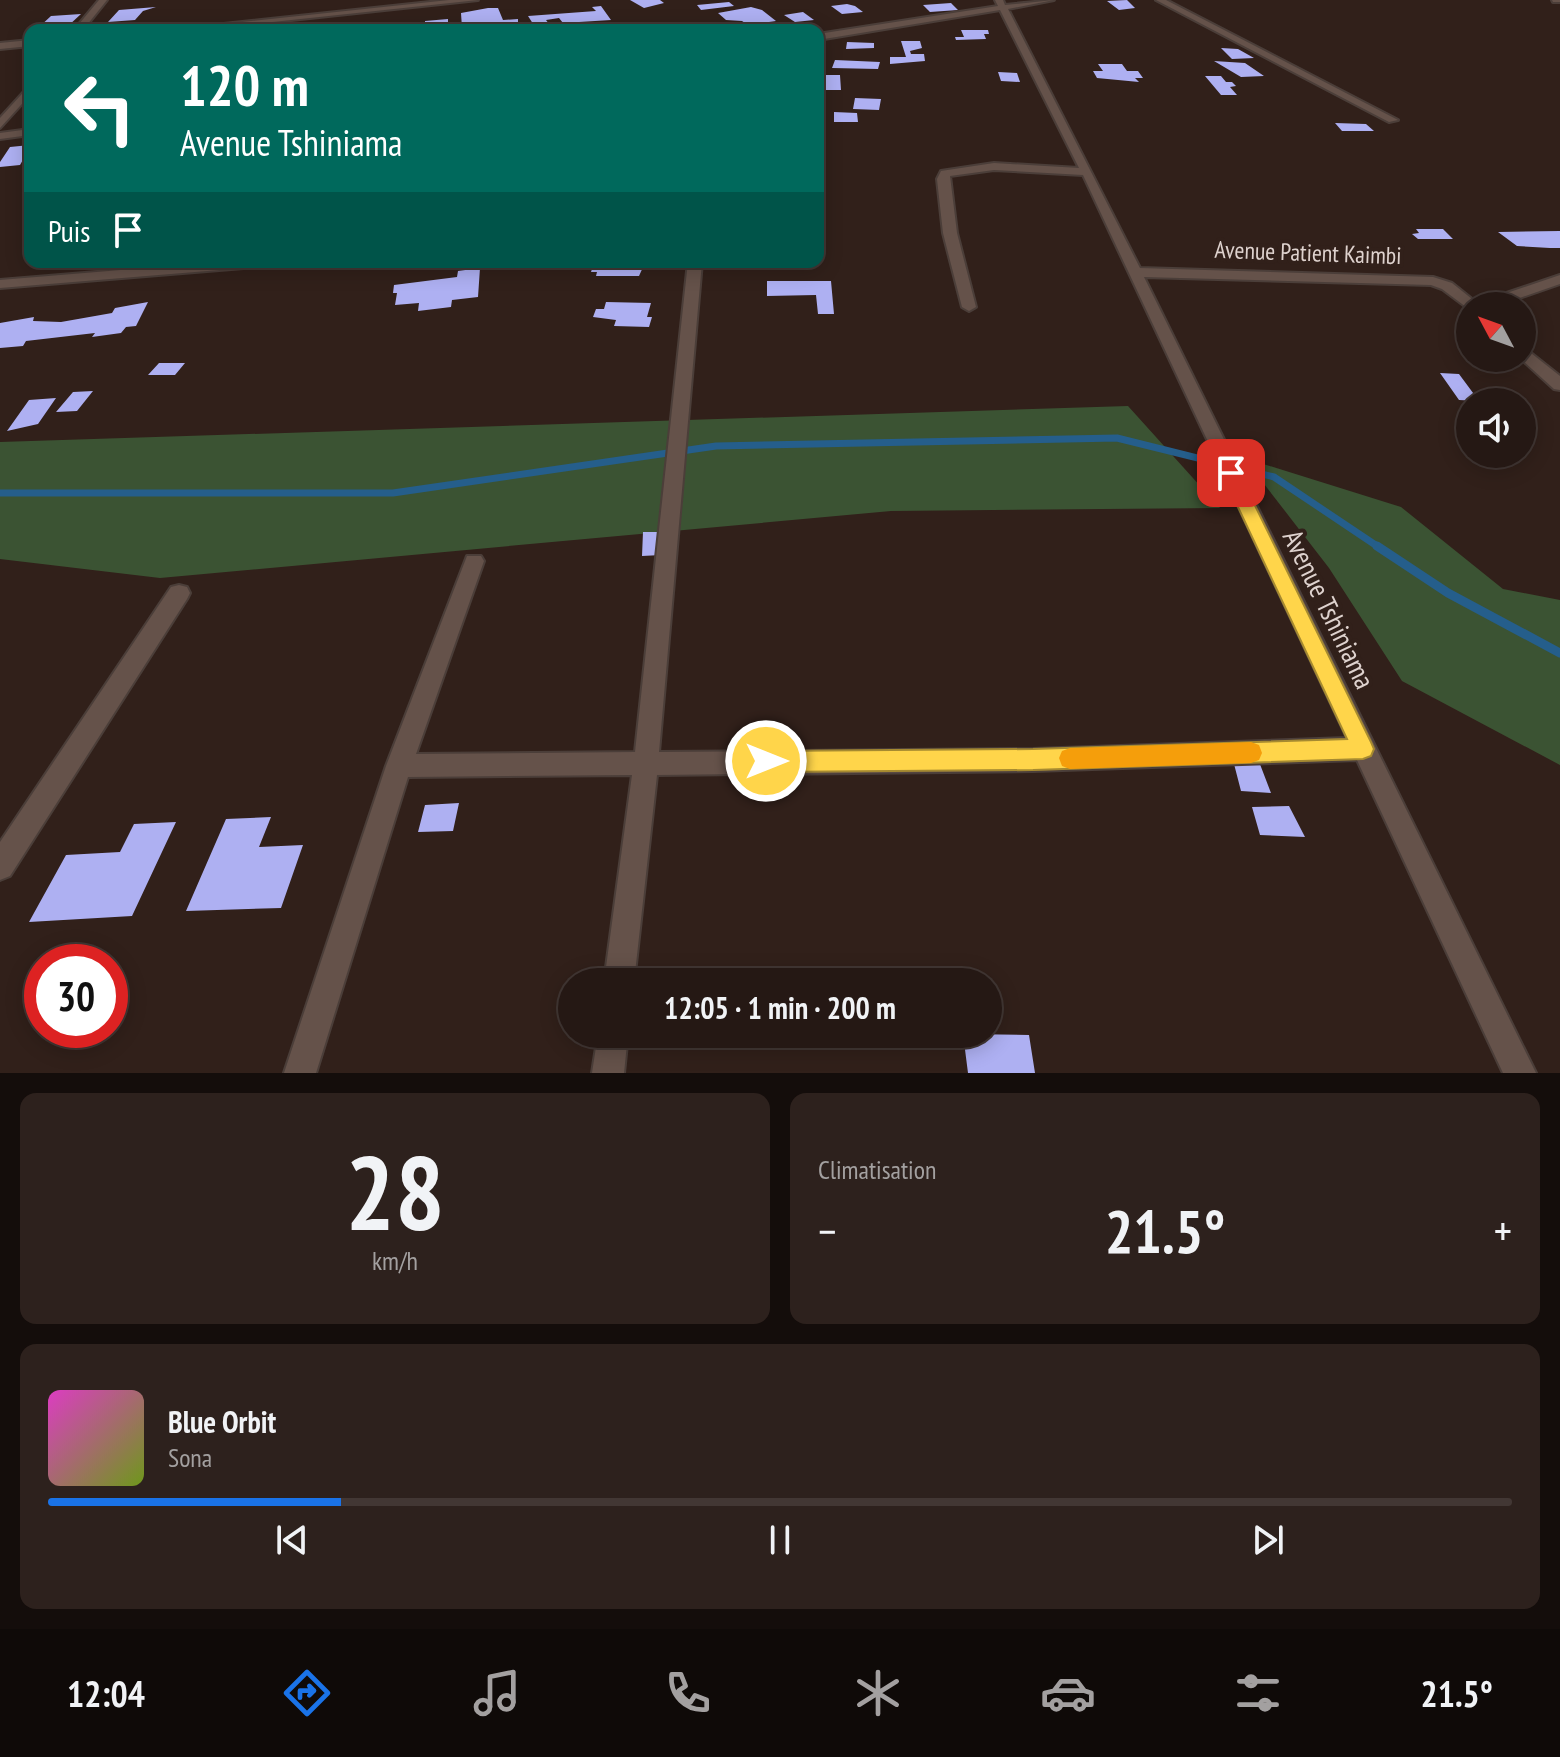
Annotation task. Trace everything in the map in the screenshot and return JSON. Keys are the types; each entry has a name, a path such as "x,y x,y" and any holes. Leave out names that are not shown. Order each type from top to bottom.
{"street":[{"path":"83,24 103,0"},
{"path":"232,24 474,0"},
{"path":"824,36 1002,4 1050,0"},
{"path":"1160,0 1312,81 1393,120"},
{"name":"Avenue Tshiniama","path":"1002,4 1087,172 1520,1073"},
{"path":"0,46 24,44"},
{"path":"0,125 24,95"},
{"path":"0,136 24,133"},
{"path":"969,307 950,233 943,179 945,174 976,168 1087,172"},
{"path":"0,284 195,268"},
{"path":"621,968 646,762 694,268"},
{"name":"Avenue Patient Kaimbi","path":"1135,272 1433,281 1456,293"},
{"path":"1522,292 1560,279"},
{"path":"1536,364 1560,385"},
{"path":"300,1073 399,766 474,561"},
{"path":"0,866 179,593"},
{"path":"399,766 1033,760 1363,749"},
{"path":"608,1073 611,1048"}],"green space":[{"path":"1128,406 1220,508 891,511 160,578 0,559 0,442"},
{"path":"1244,458 1401,507 1503,589 1560,600 1560,765 1402,681 1329,568"}],"building":[{"path":"630,0 660,0 664,3 644,8"},
{"path":"1127,0 1135,8 1119,10 1107,1"},
{"path":"729,2 734,6 701,10 697,5"},
{"path":"951,3 958,10 930,12 923,5"},
{"path":"847,4 863,12 842,14 831,6"},
{"path":"601,6 611,20 563,23 559,18 546,20 549,24 533,24 528,16 596,11 592,7"},
{"path":"156,7 143,11 135,20 108,22 119,10"},
{"path":"751,7 762,10 776,21 746,24 726,20 718,13"},
{"path":"498,8 503,20 518,19 518,24 462,24 461,13"},
{"path":"803,12 814,20 795,22 784,15"},
{"path":"81,14 70,24 42,24 51,16"},
{"path":"448,19 448,24 425,24 425,21"},
{"path":"961,30 988,30 989,34 984,34 986,39 956,40 955,37 964,37"},
{"path":"901,41 920,41 922,48 910,51 911,54 924,54 925,61 890,64 890,57 906,57"},
{"path":"847,42 874,43 874,48 846,49"},
{"path":"1221,48 1238,49 1254,58 1232,59"},
{"path":"835,60 880,62 878,69 832,68"},
{"path":"1214,61 1245,63 1264,76 1241,77"},
{"path":"1098,64 1122,64 1127,71 1138,71 1143,78 1135,78 1139,82 1097,78 1093,71 1103,71"},
{"path":"998,72 1017,73 1020,82 1001,81"},
{"path":"825,75 840,75 841,90 825,90"},
{"path":"1205,76 1221,76 1226,82 1232,82 1236,86 1230,87 1237,95 1221,95"},
{"path":"855,98 881,99 879,110 853,109"},
{"path":"834,112 857,113 858,122 834,122"},
{"path":"1335,123 1366,124 1374,131 1342,131"},
{"path":"24,146 24,158 20,165 0,167 0,162 10,147"},
{"path":"1416,229 1443,229 1453,239 1418,239 1412,234 1419,233"},
{"path":"1560,231 1560,248 1517,246 1498,232"},
{"path":"480,268 478,297 452,300 451,307 418,311 419,303 395,305 397,293 393,293 394,285 457,277 458,271"},
{"path":"592,268 643,268 639,276 596,276 597,272 591,272"},
{"path":"767,281 831,281 834,314 818,314 816,295 767,296"},
{"path":"148,302 136,326 126,327 121,333 26,341 23,346 0,348 0,323 34,317 33,321 61,322 112,313 115,308"},
{"path":"606,302 651,303 647,317 652,317 649,327 614,326 616,320 593,317 596,309 604,309"},
{"path":"159,363 185,363 175,375 148,375"},
{"path":"1440,373 1459,374 1469,388 1456,388 1456,396"},
{"path":"93,391 77,411 56,412 73,392"},
{"path":"56,398 38,424 7,431 29,400"},
{"path":"643,532 661,532 661,555 642,556"},
{"path":"1258,759 1271,793 1241,791 1234,764"},
{"path":"459,803 453,831 418,832 425,805"},
{"path":"1289,806 1305,837 1260,835 1252,807"},
{"path":"271,817 259,847 303,845 281,908 186,911 226,819"},
{"path":"176,822 132,916 29,922 66,855 120,852 134,824"},
{"path":"1002,1035 1029,1035 1035,1073 968,1073 965,1048 1002,1048"}],"waterway":[{"path":"0,493 393,493 716,446 1117,438 1274,477 1378,547"},
{"path":"1378,547 1448,593 1560,653"}],"slow traffic":[{"path":"1070,758 1251,753"}],"route":[{"path":"766,761 1033,760 1363,749 1231,473"}]}
